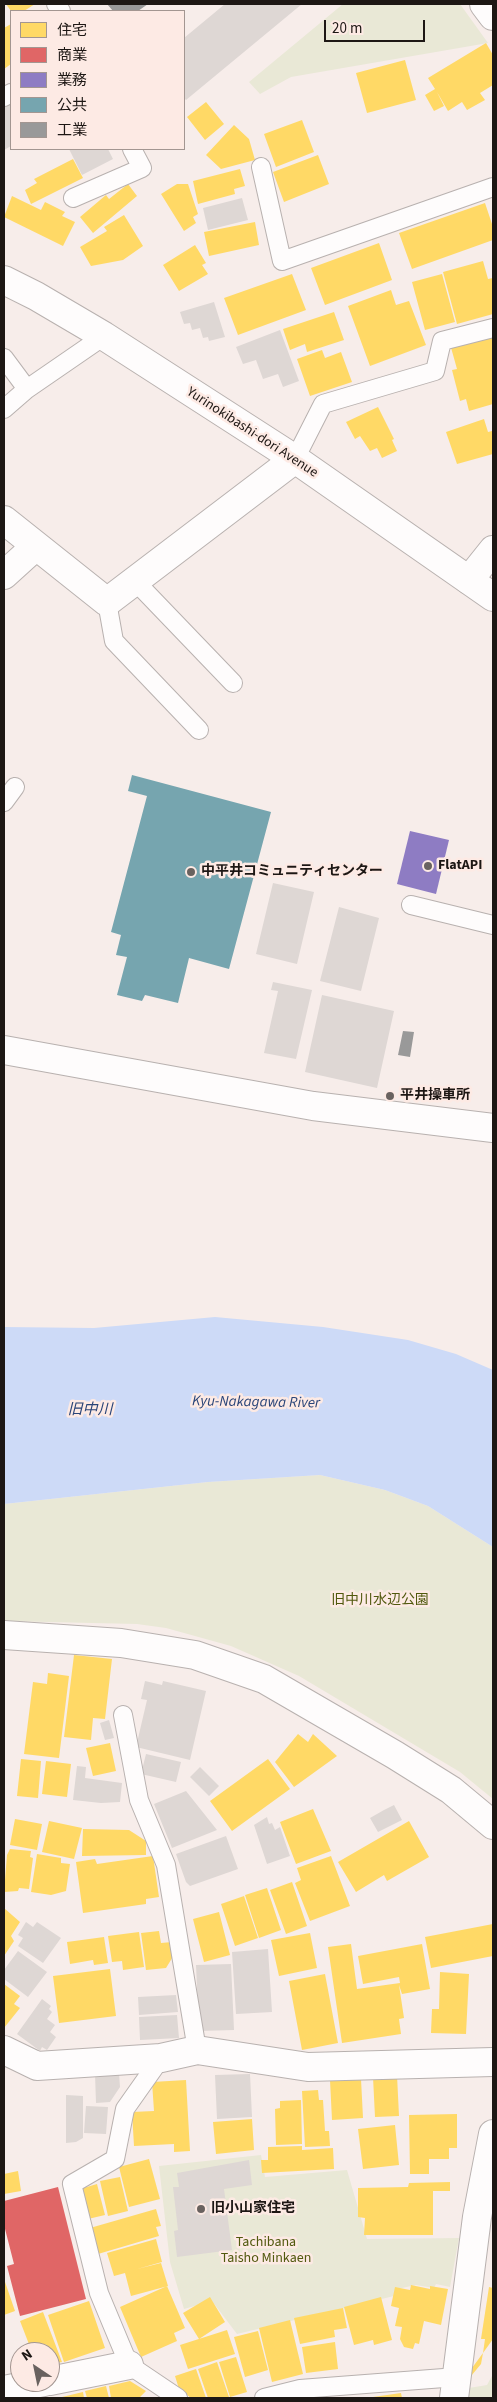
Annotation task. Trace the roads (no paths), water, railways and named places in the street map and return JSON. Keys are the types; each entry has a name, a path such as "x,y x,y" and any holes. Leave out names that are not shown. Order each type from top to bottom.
{"street":[{"path":"484,4 493,16"},
{"name":"Yurinokibashi-dori Avenue","path":"4,280 36,296 104,336 295,459 493,597"},
{"path":"4,520 107,602 295,459"},
{"path":"4,575 36,546"},
{"path":"469,580 493,550"},
{"path":"4,1050 313,1106 493,1128"},
{"path":"4,1635 121,1643 195,1655 264,1679 451,1790 493,1825"},
{"path":"4,2050 37,2066 161,2058 197,2050 308,2067 493,2062"},
{"path":"456,2388 477,2217 493,2134"},
{"path":"60,2379 129,2365"}],"lane":[{"path":"73,198 142,168 133,150"},
{"path":"261,168 282,261 493,187"},
{"path":"295,459 323,404 434,371 442,341 493,328"},
{"path":"4,409 27,388 104,336"},
{"path":"4,358 27,388"},
{"path":"135,581 233,683"},
{"path":"107,602 114,641 199,730"},
{"path":"4,802 14,787"},
{"path":"411,905 493,925"},
{"path":"122,1715 138,1800 166,1865 197,2050"},
{"path":"161,2058 125,2109 115,2159 72,2184 99,2294 129,2365 178,2398"},
{"path":"264,2398 300,2389 456,2388"}],"water":[{"name":"旧中川","path":"215,1317 323,1327 408,1340 456,1354 493,1370 493,1547 428,1506 385,1490 320,1475 208,1482 4,1504 4,1327 94,1328"}],"place":[{"name":"FlatAPI","path":"428,866"},
{"name":"中平井コミュニティセンター","path":"191,872"},
{"name":"平井操車所","path":"390,1096"},
{"name":"旧小山家住宅","path":"201,2209"}],"water label":[{"name":"Kyu-Nakagawa River","path":"256,1403"}],"park label":[{"name":"旧中川水辺公園","path":"380,1601"},
{"name":"Tachibana Taisho Minkaen","path":"266,2252"}]}
